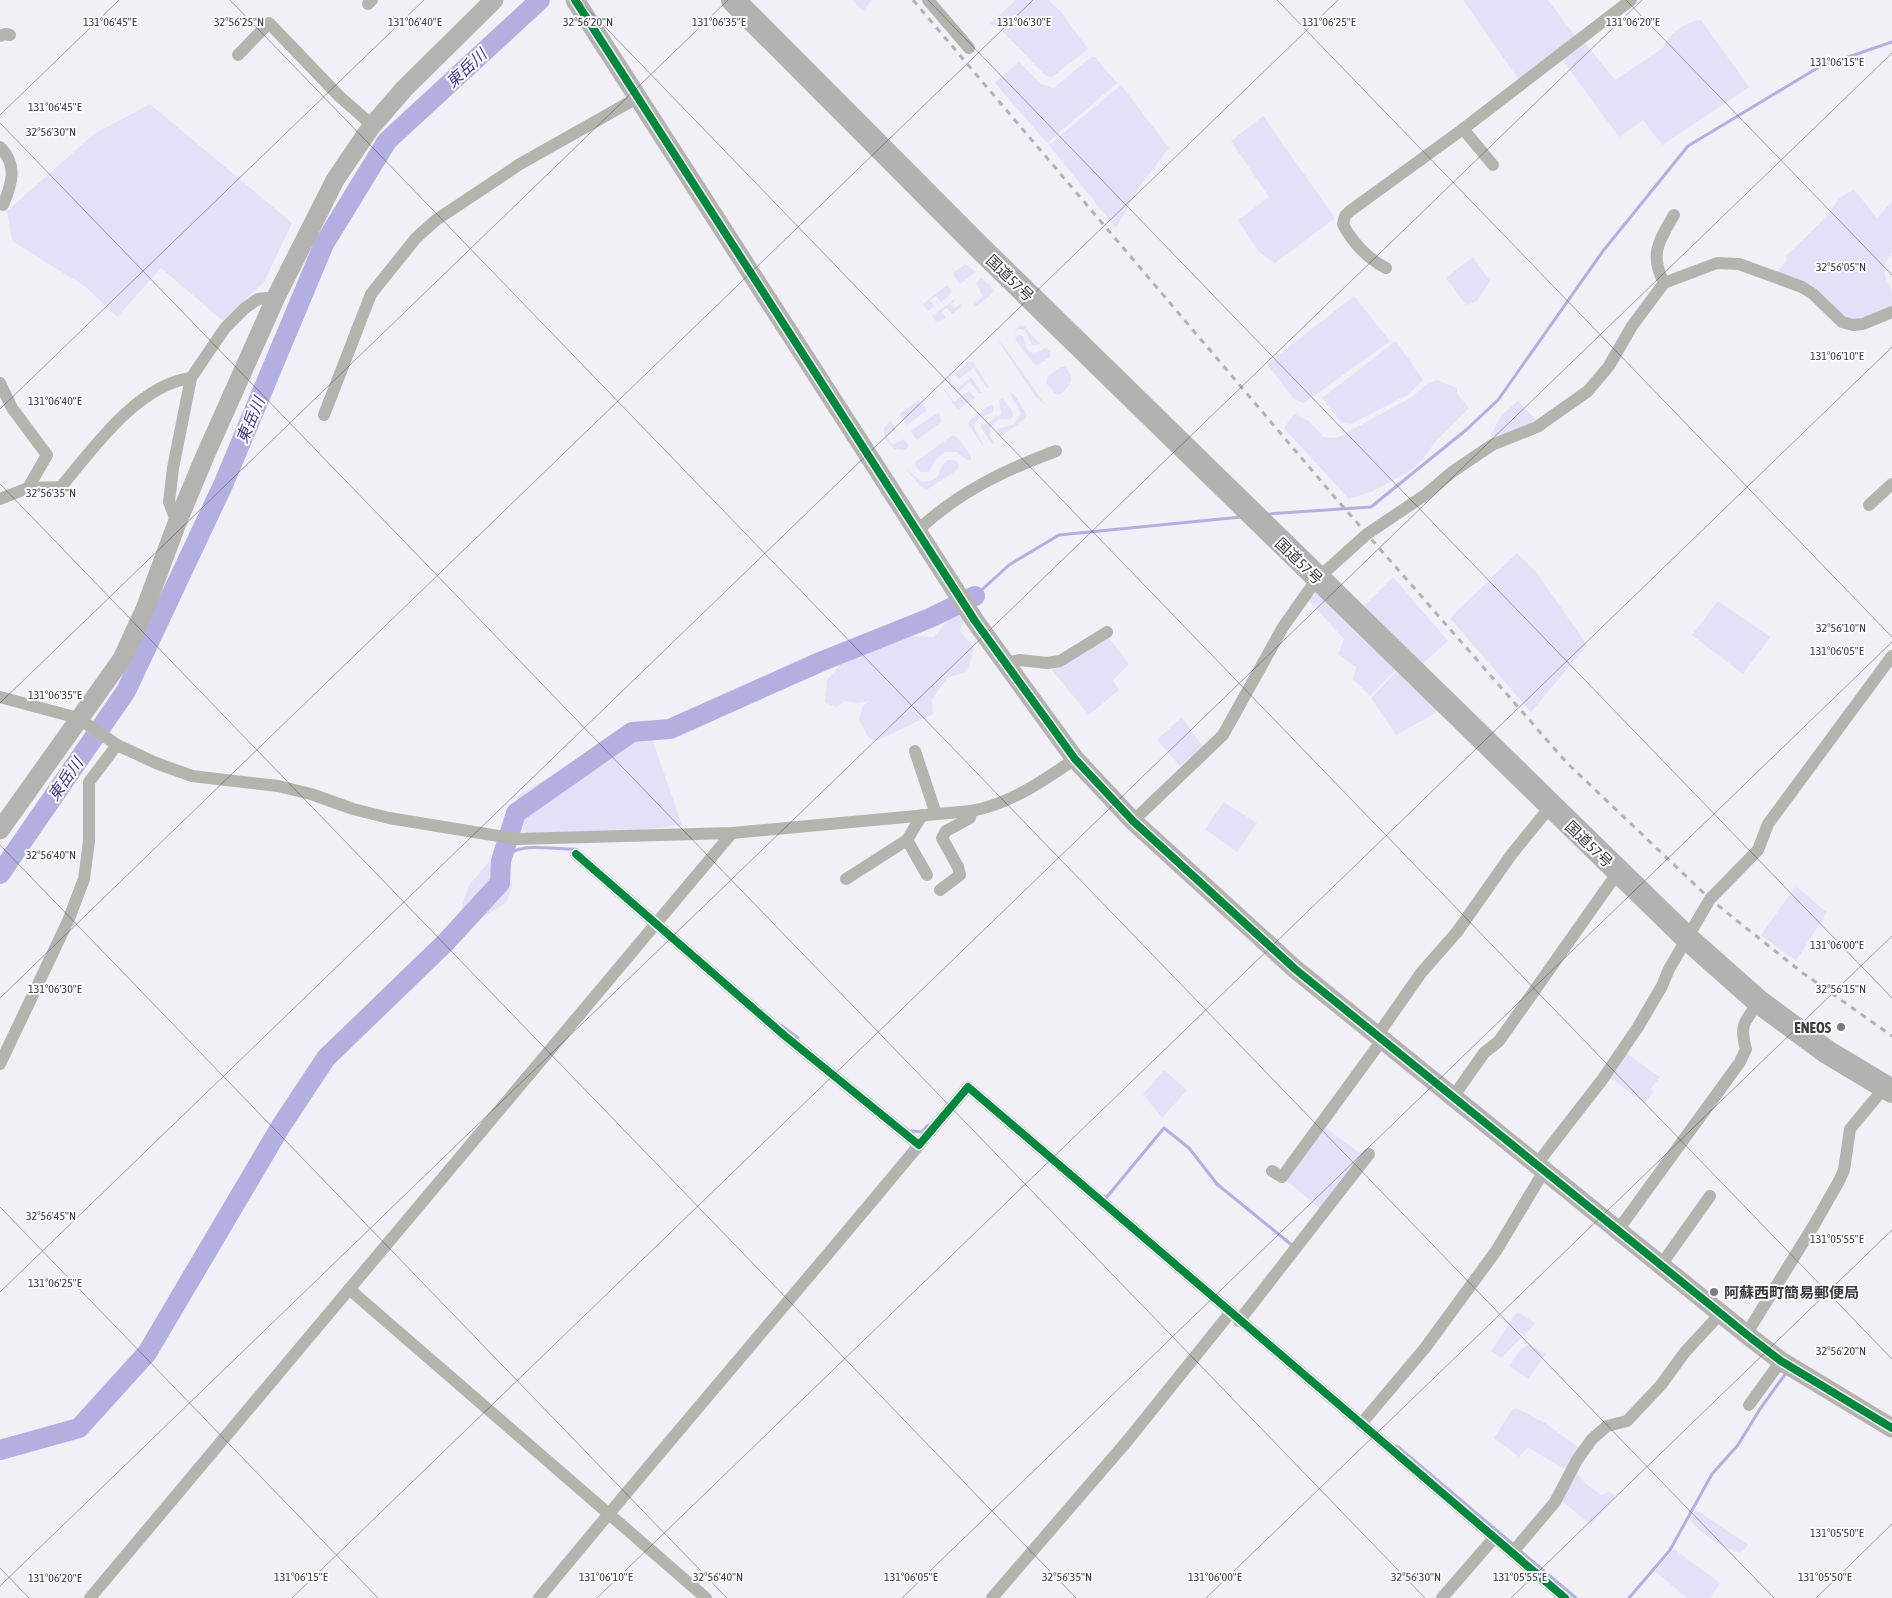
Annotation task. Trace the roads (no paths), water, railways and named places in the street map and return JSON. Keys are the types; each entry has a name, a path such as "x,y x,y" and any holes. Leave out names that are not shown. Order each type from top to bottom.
{"highway":[{"name":"国道57号","path":"733,0 979,247 1550,807 1688,939 1759,1002 1827,1052 1889,1089"}],"street":[{"path":"928,0 969,48"},
{"path":"1386,268 1374,262 1346,230 1343,224 1345,216 1463,129 1631,0"},
{"path":"0,830 78,718 122,659 145,610 177,523 276,297 335,180 372,125 404,89 491,1"},
{"path":"577,3 975,621 1075,759 1133,821 1295,968 1380,1038 1781,1361 1892,1428"},
{"path":"238,55 269,23 339,96 372,125"},
{"path":"324,415 371,294 416,238 436,220 520,164 637,98"},
{"path":"1463,129 1494,165"},
{"path":"0,147 12,168 13,181 3,205"},
{"path":"1664,283 1658,270 1656,257 1659,241 1674,215"},
{"path":"1133,821 1223,735 1283,627 1317,579 1367,534 1425,495 1452,472 1492,445 1537,427 1588,391 1610,366 1632,326 1664,283 1717,263 1739,264 1802,287 1813,294 1842,322 1853,325 1864,324 1892,312"},
{"path":"177,523 169,502 180,423 191,378 225,328 258,299 276,297"},
{"path":"0,499 28,488 61,487 108,430 161,386 177,380 191,378"},
{"path":"0,383 12,408 47,455 28,488"},
{"path":"917,531 936,512 975,486 1016,466 1056,451"},
{"path":"1870,505 1892,484"},
{"path":"1006,663 1019,660 1047,663 1060,661 1107,632"},
{"path":"1361,1424 1425,1348 1496,1251 1540,1168 1638,1027 1662,986 1669,968 1710,900 1758,850 1768,824 1892,656"},
{"path":"0,697 78,718 117,745 156,763 192,776 278,786 389,818 517,839 732,833 971,811 991,807 1009,799 1075,759"},
{"path":"0,1064 41,981 78,896 84,879 88,841 89,782 117,745"},
{"path":"915,751 936,814"},
{"path":"1272,1171 1282,1177 1380,1038 1421,973 1456,932 1511,855 1550,807"},
{"path":"940,890 960,875 958,867 942,838 946,831 970,818 971,811"},
{"path":"846,879 907,840 922,815"},
{"path":"90,1598 284,1370 349,1289 732,833"},
{"path":"907,840 927,875"},
{"path":"576,854 785,1036 919,1144"},
{"path":"1453,1097 1484,1053 1499,1041 1618,872"},
{"path":"1618,1230 1740,1062 1746,1049 1741,1034 1743,1024 1759,1002"},
{"path":"539,1598 787,1305 968,1087 1565,1598"},
{"path":"1747,1333 1839,1181 1844,1170 1850,1129 1889,1089"},
{"path":"992,1598 1235,1317 1369,1154"},
{"path":"1662,1265 1710,1196"},
{"path":"349,1289 706,1598"},
{"path":"1512,1553 1555,1502 1576,1460 1592,1439 1606,1426 1627,1422 1661,1385 1685,1352 1721,1313"},
{"path":"1749,1405 1781,1361"},
{"path":"1442,1598 1494,1538"}],"waterway":[{"name":"東岳川","path":"0,874 126,691 223,485 324,244 387,141 540,0"},
{"path":"1267,514 1371,507 1466,430 1498,400 1603,251 1688,146 1819,67 1892,42"},
{"path":"975,596 1009,565 1059,535 1241,517"},
{"path":"0,1450 79,1428 147,1353 281,1126 326,1058 446,942 500,883 501,861 516,813 632,732 670,729 820,662 930,618 975,596"},
{"path":"514,851 529,848 575,849"},
{"path":"781,1025 798,1038"},
{"path":"911,1131 922,1132 928,1125"},
{"path":"1104,1196 1106,1198 1164,1128 1189,1148 1217,1184 1293,1246"},
{"path":"1629,1598 1670,1550 1712,1474 1738,1445 1760,1409 1786,1373"},
{"path":"1397,1446 1515,1546"},
{"path":"1519,1550 1576,1598"}],"railway":[{"path":"913,0 1332,494 1567,763 1710,899 1800,971 1892,1036"}],"place":[{"name":"ENEOS","path":"1841,1027"},
{"name":"阿蘇西町簡易郵便局","path":"1714,1292"}]}
